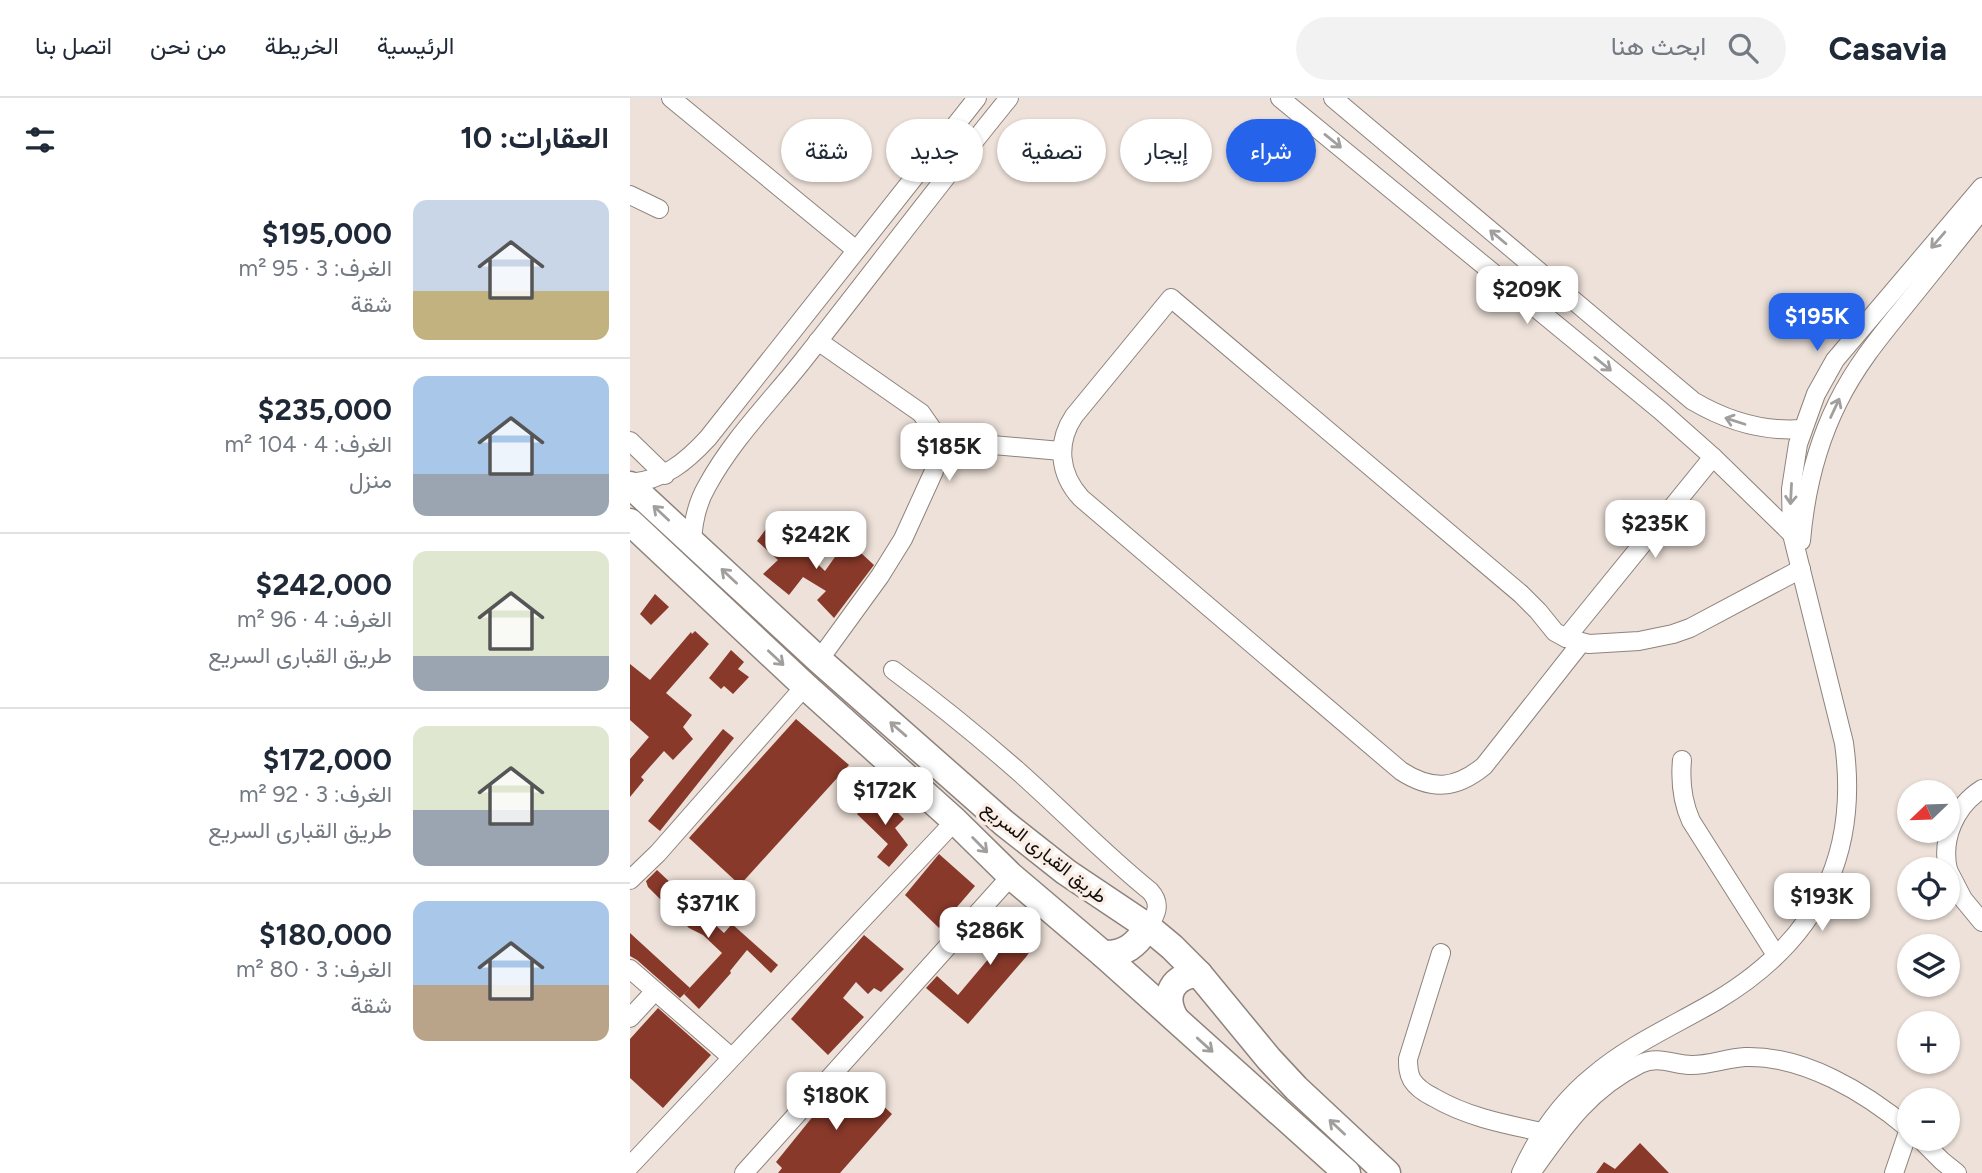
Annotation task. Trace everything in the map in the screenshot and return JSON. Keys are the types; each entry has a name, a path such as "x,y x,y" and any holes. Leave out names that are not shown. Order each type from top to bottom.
{"highway":[{"name":"طريق القبارى السريع","path":"630,484 819,660 1038,851 1095,893 1148,927 1199,974 1296,1088 1387,1173"},
{"path":"630,523 691,578"},
{"path":"630,536 663,563 691,578"},
{"name":"طريق القبارى السريع","path":"691,578 805,686 955,821 1010,876 1103,954 1347,1173"},
{"path":"1103,954 1126,950 1139,941 1148,927"},
{"path":"1175,1018 1170,1010 1170,992 1182,978 1199,974"}],"street":[{"path":"671,98 856,250"},
{"path":"630,484 665,474 684,462 709,438 977,98"},
{"path":"692,542 694,519 707,485 757,414 818,341 1009,98"},
{"path":"1280,98 1650,401 1713,457 1792,534"},
{"path":"1333,98 1693,401 1723,417 1746,425 1770,429 1802,429"},
{"path":"1521,1173 1542,1132 1575,1092 1594,1074 1615,1059 1718,1000 1758,972 1776,956 1808,919 1824,893 1841,845 1848,784 1844,743 1792,534 1791,489 1794,459 1816,394 1835,360 1982,187"},
{"path":"630,195 659,209"},
{"path":"1801,569 1804,512 1809,484 1816,456 1837,404 1866,355 1982,211"},
{"path":"1713,457 1574,641 1484,766 1472,776 1444,785 1429,784 1401,771 1081,498 1073,490 1064,471 1061,451 1066,429 1074,416 1171,298 1521,594 1552,628 1574,641 1639,641 1673,634 1801,569"},
{"path":"818,341 921,413 937,440 936,463 903,539 880,576 819,660"},
{"path":"937,440 1061,451"},
{"path":"630,441 665,474"},
{"path":"893,670 1017,770 1154,895 1158,906 1148,927"},
{"path":"630,880 658,853 805,686"},
{"path":"1682,760 1683,797 1691,821 1776,956"},
{"path":"1946,857 1945,850 1955,818 1965,803 1982,789"},
{"path":"630,1167 955,821"},
{"path":"744,1173 1010,876"},
{"path":"1960,893 1982,922"},
{"path":"1441,953 1408,1059 1412,1080 1422,1091 1456,1110 1486,1120 1542,1132"},
{"path":"630,969 732,1057"},
{"path":"630,1018 655,990"},
{"path":"1531,1173 1564,1126 1599,1090 1640,1065 1656,1059 1694,1065 1745,1057 1785,1061 1856,1091 1897,1120"},
{"path":"1894,1173 1902,1151"},
{"path":"1932,1151 1953,1172"}],"building":[{"path":"769,525 792,551 797,544 825,571 847,540 874,565 834,618 817,600 826,591 803,577 789,595 763,574 778,560 757,541"},
{"path":"655,594 669,607 651,625 640,614"},
{"path":"695,631 709,644 666,693 692,715 683,727 693,739 673,760 664,751 641,777 644,780 630,797 630,759 649,737 630,720 630,664 650,680 691,632 692,634"},
{"path":"731,650 744,662 738,669 749,677 733,694 724,686 721,689 709,678"},
{"path":"796,719 849,765 740,885 689,838"},
{"path":"723,729 734,738 660,831 648,821"},
{"path":"878,793 904,819 895,828 908,845 889,867 877,857 888,844 857,814"},
{"path":"939,854 975,886 939,928 905,895"},
{"path":"657,870 724,933 732,924 778,965 771,973 747,950 731,973 699,1009 684,994 722,953 703,935 689,928 648,887 646,881"},
{"path":"1006,907 1040,937 968,1024 926,988 937,976 958,995 995,951 981,940"},
{"path":"630,933 690,988 680,998 630,956"},
{"path":"864,935 904,969 881,992 874,988 868,994 856,982 843,998 864,1017 828,1055 791,1019"},
{"path":"658,1008 711,1055 663,1108 630,1078 630,1039"},
{"path":"849,1074 892,1114 840,1173 778,1173 782,1168 776,1162 829,1099 827,1097"},
{"path":"1640,1143 1669,1173 1596,1173 1604,1162 1615,1169"}]}
